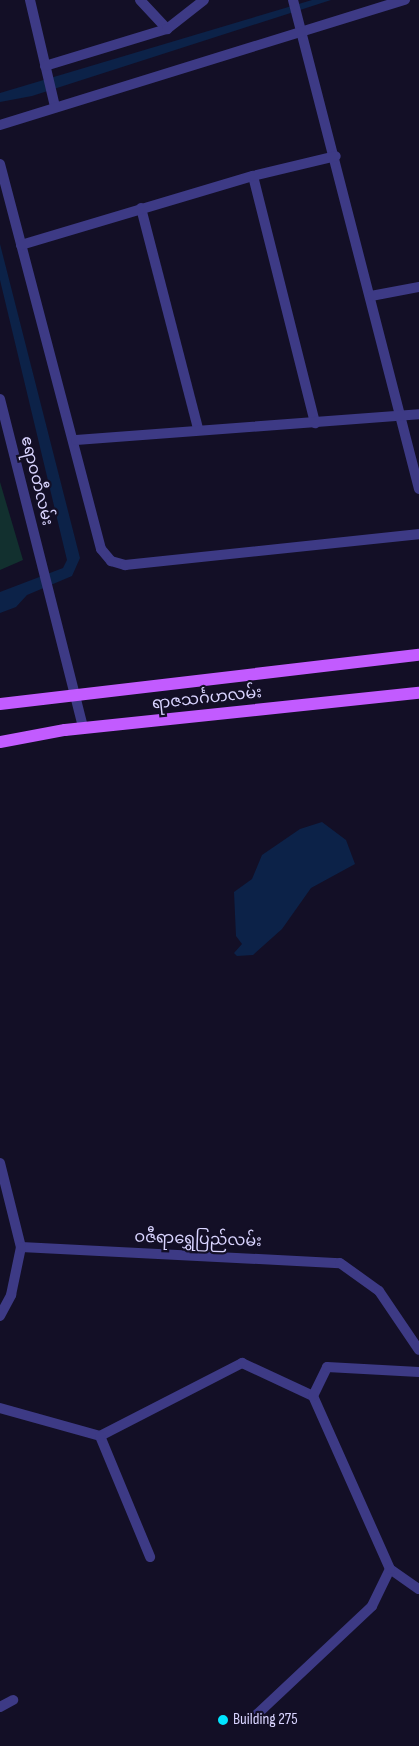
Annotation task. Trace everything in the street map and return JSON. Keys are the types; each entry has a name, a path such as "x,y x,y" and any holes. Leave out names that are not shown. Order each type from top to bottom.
{"main road":[{"name":"ရာဇသင်္ဂဟလမ်း","path":"0,704 75,692 419,655"},
{"name":"ရာဇသင်္ဂဟလမ်း","path":"0,742 83,728 419,693"}],"street":[{"path":"30,0 55,107"},
{"path":"140,0 166,29"},
{"path":"45,66 166,29 204,0"},
{"path":"0,125 301,29 405,0"},
{"path":"293,1 336,156 404,417 419,489"},
{"path":"21,245 253,176 336,156"},
{"path":"0,164 76,440 101,549 111,561 125,565 419,534"},
{"path":"253,176 315,423"},
{"path":"141,208 198,428"},
{"path":"371,296 419,287"},
{"name":"ဧရာဝတီလမ်း","path":"0,399 75,692"},
{"path":"76,440 198,428 315,423 404,417 419,414"},
{"path":"75,692 83,728"},
{"path":"0,1163 21,1247 11,1295 0,1316"},
{"name":"ဝဇီရာရွှေပြည်လမ်း","path":"21,1247 340,1263 379,1291 415,1329 419,1350"},
{"path":"0,1408 100,1436 242,1363 313,1396 390,1569 419,1589"},
{"path":"313,1396 327,1367 419,1372"},
{"path":"100,1436 150,1557"},
{"path":"254,1717 372,1606 390,1569"},
{"path":"0,1707 13,1700"}],"green space":[{"path":"0,482 23,560 0,570"}],"water":[{"path":"312,0 331,0 32,96 0,102 0,93"},
{"path":"0,244 80,558 72,576 27,595 16,607 0,613 0,592 63,568 67,560 0,280"},
{"path":"322,822 346,840 355,864 311,888 282,929 253,955 237,956 234,953 242,944 236,936 234,892 252,879 262,855 300,829"}],"place":[{"name":"Building 275","path":"223,1720"}]}
